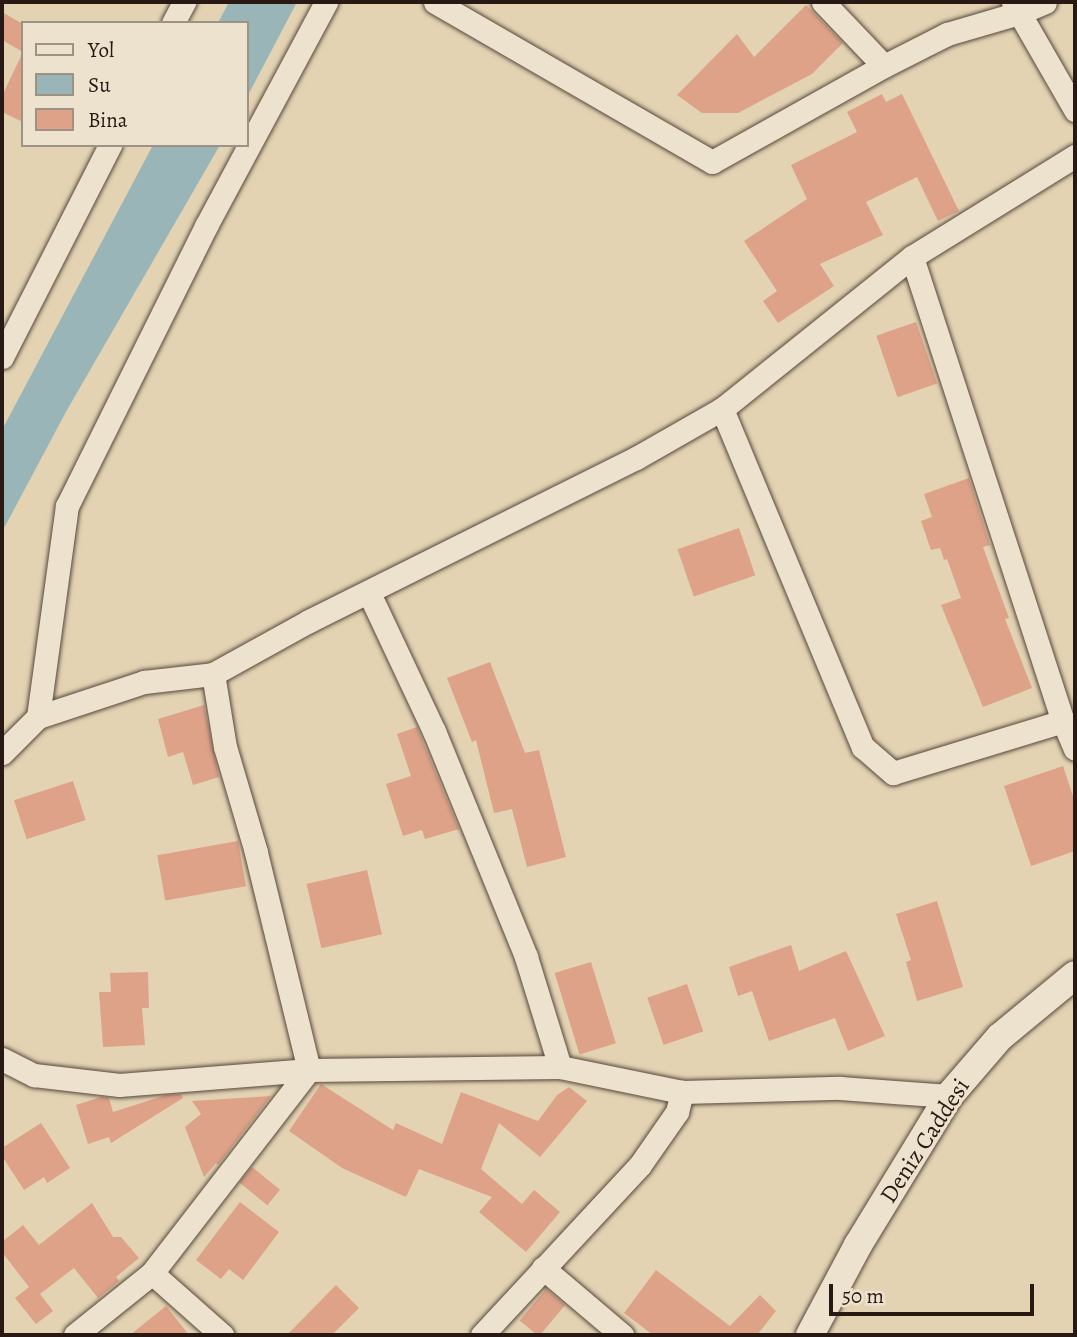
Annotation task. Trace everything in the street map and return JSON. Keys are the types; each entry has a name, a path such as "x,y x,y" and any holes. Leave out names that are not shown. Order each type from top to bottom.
{"street":[{"path":"174,21 184,2"},
{"path":"38,717 67,506 206,226 326,2"},
{"path":"435,2 712,162 947,34 1017,7 1045,2"},
{"path":"823,2 884,66"},
{"path":"1017,7 1075,110"},
{"path":"2,357 109,147"},
{"path":"2,753 38,717 144,682 213,674 309,621 636,458 722,409 912,257 1075,156"},
{"path":"912,257 1063,721 1075,750"},
{"path":"722,409 863,747 893,773 1063,721"},
{"path":"369,593 434,731 507,908 526,957 560,1067"},
{"path":"213,674 225,747 256,852 309,1070"},
{"name":"Deniz Caddesi","path":"816,1332 858,1245 949,1096 1000,1037 1075,975"},
{"path":"2,1059 34,1076 119,1085 309,1070 560,1067 682,1092 840,1088 949,1096"},
{"path":"75,1335 152,1273 309,1070"},
{"path":"482,1335 640,1165 677,1112 682,1092"},
{"path":"543,1268 622,1335"},
{"path":"152,1273 222,1335"}],"water":[{"path":"229,2 297,2 248,95 248,21 219,21"},
{"path":"152,147 219,147 67,410 2,532 2,430"}],"building":[{"path":"806,5 843,43 812,74 738,113 702,113 677,95 737,34 754,57"},
{"path":"2,12 21,23 21,51 2,40"},
{"path":"21,56 21,121 2,112 2,96"},
{"path":"882,94 886,102 902,94 959,211 938,221 917,177 866,202 883,235 820,264 834,286 778,323 763,301 777,291 744,241 807,199 791,165 857,132 847,112"},
{"path":"916,322 937,383 897,397 876,336"},
{"path":"969,478 990,545 983,547 1009,618 1005,619 1032,688 983,707 941,605 961,598 947,559 944,560 940,548 931,550 921,521 932,517 924,494"},
{"path":"739,528 755,575 694,596 678,549"},
{"path":"490,662 525,753 539,750 566,857 527,867 512,809 494,813 476,740 472,742 447,678"},
{"path":"204,705 219,777 193,785 183,752 168,757 158,719"},
{"path":"417,727 459,829 425,839 422,830 403,836 386,784 411,776 397,734"},
{"path":"1063,766 1075,802 1075,851 1031,866 1004,786"},
{"path":"73,781 86,820 27,839 14,800"},
{"path":"238,841 246,886 165,901 157,855"},
{"path":"367,870 382,934 321,948 307,884"},
{"path":"937,901 963,987 917,1001 906,962 911,960 896,914"},
{"path":"791,945 799,971 846,951 885,1036 848,1051 835,1018 769,1041 752,991 738,996 729,967"},
{"path":"591,962 616,1043 580,1054 555,973"},
{"path":"148,972 149,1008 142,1008 145,1045 103,1047 99,992 111,992 110,973"},
{"path":"687,984 703,1031 664,1045 647,998"},
{"path":"321,1084 393,1130 396,1123 442,1144 461,1092 538,1121 557,1095 569,1087 587,1101 540,1157 499,1123 481,1169 522,1204 534,1190 560,1212 526,1252 479,1212 492,1197 419,1169 406,1197 342,1168 289,1131"},
{"path":"181,1094 183,1098 111,1143 109,1137 88,1144 76,1105 101,1097 109,1098 113,1112 166,1095"},
{"path":"271,1096 218,1165 216,1163 204,1177 185,1127 201,1114 192,1101"},
{"path":"41,1123 70,1168 47,1183 44,1177 24,1190 2,1156 2,1148"},
{"path":"252,1167 280,1190 267,1205 239,1183"},
{"path":"240,1202 279,1232 243,1280 229,1269 221,1279 196,1260"},
{"path":"92,1203 113,1237 121,1237 139,1258 116,1277 119,1281 98,1298 74,1268 40,1294 53,1311 36,1324 15,1298 29,1287 2,1252 2,1242 23,1225 39,1245"},
{"path":"656,1270 730,1326 760,1295 776,1311 757,1335 653,1335 624,1313"},
{"path":"336,1285 359,1308 332,1335 287,1335"},
{"path":"546,1289 565,1305 540,1335 520,1320"},
{"path":"166,1306 189,1335 130,1335"}]}
